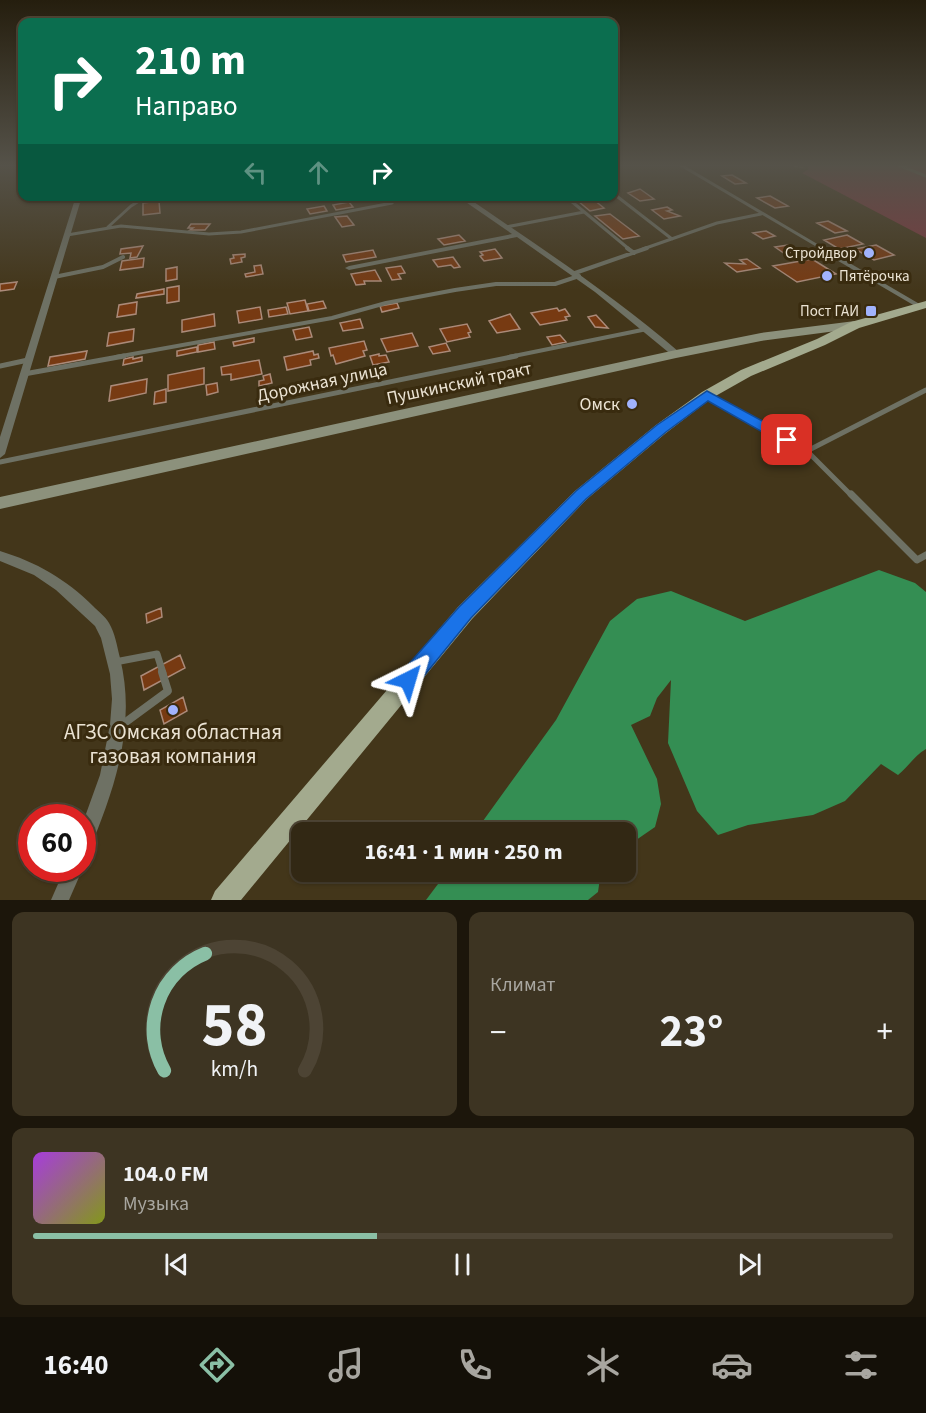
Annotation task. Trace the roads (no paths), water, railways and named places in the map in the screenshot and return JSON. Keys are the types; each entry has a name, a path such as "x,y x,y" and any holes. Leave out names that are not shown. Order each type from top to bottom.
{"main road":[{"name":"Пушкинский тракт","path":"0,503 676,354 760,337 855,325 923,305"},
{"path":"224,900 465,613 581,495 661,429 707,395 746,373 855,325"}],"street":[{"path":"0,454 3,433 24,374 76,206"},
{"path":"475,206 577,275 649,329 676,354"},
{"path":"349,268 518,235"},
{"path":"0,556 20,562 53,579 80,601 104,627 115,662 120,701 116,753 96,816"},
{"path":"60,900 68,882"}],"lane":[{"path":"108,228 131,206"},
{"path":"67,235 135,226 209,234 241,232 376,206"},
{"path":"577,206 634,252"},
{"path":"629,206 672,239"},
{"path":"748,206 923,305"},
{"path":"506,227 584,212"},
{"path":"24,374 332,318 386,303 455,290 496,284 555,284 634,252 717,223 761,214"},
{"path":"54,277 103,267 123,257"},
{"name":"Дорожная улица","path":"0,462 649,329"},
{"path":"0,366 28,360"},
{"path":"807,451 926,390"},
{"path":"707,395 807,451 917,560 926,555"},
{"path":"115,662 157,654 168,691 118,728"}],"place":[{"name":"Стройдвор","path":"869,253"},
{"name":"Пятёрочка","path":"827,276"},
{"name":"Пост ГАИ","path":"871,311"},
{"name":"Омск","path":"632,404"},
{"name":"АГЗС Омская областная газовая компания","path":"173,710"}]}
